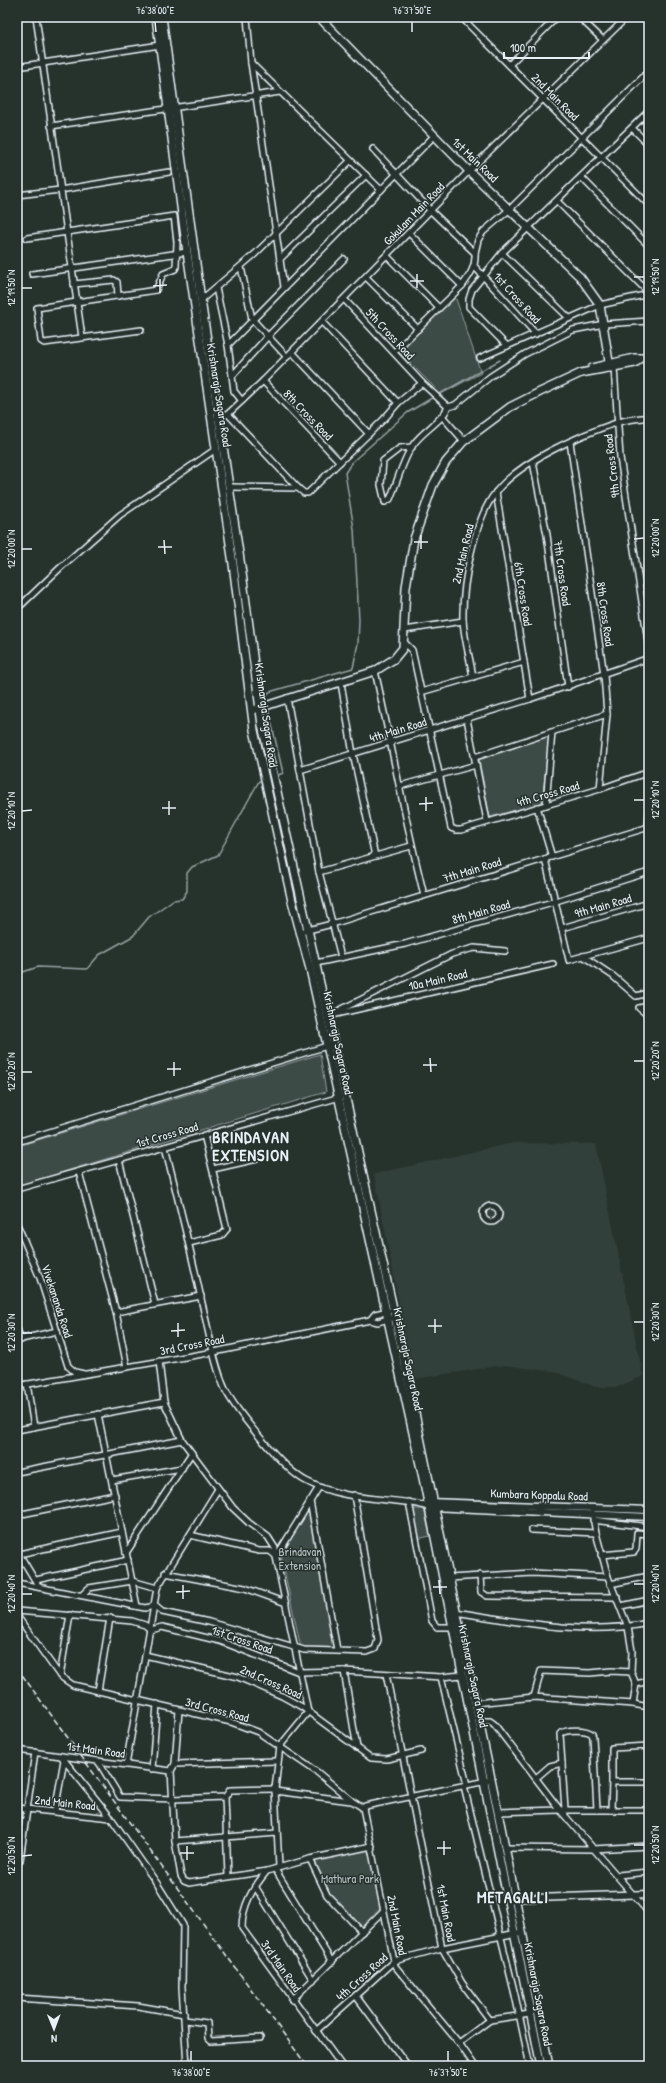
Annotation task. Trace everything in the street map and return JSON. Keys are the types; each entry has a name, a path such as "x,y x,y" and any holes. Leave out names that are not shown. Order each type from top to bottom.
{"main road":[{"name":"Krishnaraja Sagara Road","path":"156,17 201,300 216,419 216,449 262,707 264,778 304,931 331,1045 347,1096 431,1505 449,1578 479,1721 507,1899 518,1933 548,2066"},
{"name":"Krishnaraja Sagara Road","path":"162,17 187,252 229,487 273,776 304,931 316,963 328,1016 338,1097 391,1314"},
{"name":"1st Main Road","path":"320,17 469,171 529,226 580,277 600,305 606,335 604,338 611,365"},
{"path":"262,707 375,671 394,659 403,648 406,587 414,539 433,485 446,462 464,441 510,407 581,373 634,358 639,360 649,358"},
{"path":"264,778 273,776"},
{"name":"Krishnaraja Sagara Road","path":"431,1505 452,1628 462,1675 488,1781 498,1812 515,1898 518,1933 530,2014 541,2066"}],"street":[{"path":"36,17 71,269 82,337"},
{"path":"247,17 251,63 284,287"},
{"name":"2nd Main Road","path":"461,17 649,205"},
{"path":"509,65 557,17"},
{"path":"579,17 603,40"},
{"name":"Gokulam Main Road","path":"216,419 228,414 288,357 469,171 544,100 627,17"},
{"path":"17,67 160,45"},
{"path":"251,63 381,190"},
{"path":"507,346 469,307 469,299 479,271 475,259 478,240 483,232 510,209 649,70"},
{"path":"51,126 280,92"},
{"path":"394,352 462,286 471,274 479,271 502,253 649,111"},
{"path":"632,128 649,144"},
{"path":"228,345 435,135"},
{"path":"373,149 431,211 475,253"},
{"path":"201,300 241,267 350,161"},
{"path":"17,195 60,190 169,172"},
{"path":"280,259 366,176"},
{"path":"581,178 649,246"},
{"path":"556,201 649,293"},
{"path":"28,238 174,216 177,254 175,269 163,274 156,290 37,308 42,341 48,344 82,337 140,330"},
{"path":"409,233 462,286"},
{"path":"32,274 187,252"},
{"path":"502,253 569,318"},
{"path":"387,256 440,308"},
{"path":"233,375 268,336 344,258"},
{"path":"241,267 252,319 288,357"},
{"name":"1st Cross Road","path":"479,271 536,334"},
{"path":"366,277 418,329"},
{"path":"74,284 114,280 117,282 118,296"},
{"path":"216,288 228,345 234,391 242,401"},
{"path":"480,358 600,305 649,293"},
{"name":"5th Cross Road","path":"344,300 422,383 448,407"},
{"path":"412,447 400,448 383,461 381,485 385,502 390,500 412,447 421,434 442,416 448,407 455,405 491,376 525,354 573,330 604,324 649,321"},
{"path":"322,322 398,403"},
{"path":"292,352 369,434"},
{"name":"9th Cross Road","path":"611,365 614,376 624,488 649,648"},
{"name":"8th Cross Road","path":"263,381 340,462"},
{"path":"228,414 298,488 304,493 308,493 369,434 398,403 422,383"},
{"path":"442,416 464,441"},
{"name":"2nd Main Road","path":"473,676 463,621 464,597 473,545 486,508 496,492 513,476 532,462 570,442 617,422 649,417"},
{"name":"8th Cross Road","path":"570,442 604,675 607,714 600,789"},
{"path":"17,610 60,568 120,515 216,449"},
{"name":"7th Cross Road","path":"532,462 548,542 568,687"},
{"path":"229,487 298,488"},
{"name":"6th Cross Road","path":"496,492 530,699"},
{"path":"405,630 463,621"},
{"path":"404,642 412,650 439,775"},
{"name":"4th Main Road","path":"300,770 568,687 649,658"},
{"path":"421,692 524,662"},
{"path":"375,671 400,786 411,846 424,895"},
{"path":"341,683 353,754 374,856"},
{"path":"287,698 319,872 341,957"},
{"path":"475,757 607,714"},
{"path":"467,719 487,821"},
{"path":"546,804 552,732"},
{"path":"400,786 476,765"},
{"name":"4th Cross Road","path":"439,775 451,828 461,830 487,821 600,789 649,772"},
{"path":"537,807 552,857"},
{"path":"649,815 649,828"},
{"name":"7th Main Road","path":"304,931 332,924 649,828"},
{"path":"319,872 411,846"},
{"path":"545,859 569,960 649,938"},
{"name":"8th Main Road","path":"316,963 404,944 556,901 649,872"},
{"name":"9th Main Road","path":"562,928 649,903"},
{"path":"328,1016 452,954 474,948 505,951"},
{"path":"583,956 613,976 636,996 649,993"},
{"name":"10a Main Road","path":"328,1016 553,964"},
{"path":"649,1006 639,1008 649,1016"},
{"path":"17,1142 331,1045"},
{"path":"17,1088 17,1105"},
{"name":"1st Cross Road","path":"17,1189 338,1097 347,1096"},
{"path":"189,1243 222,1235 227,1229 204,1135"},
{"path":"165,1147 214,1352 226,1390 246,1420 291,1471 305,1481 319,1487 354,1495 431,1505"},
{"path":"213,1169 257,1158"},
{"path":"119,1160 155,1304"},
{"path":"79,1172 116,1312 127,1367"},
{"name":"Vivekananda Road","path":"17,1224 40,1278 68,1366 75,1372 87,1375"},
{"path":"116,1312 201,1296"},
{"name":"3rd Cross Road","path":"370,1320 375,1314 391,1314"},
{"name":"3rd Cross Road","path":"17,1386 214,1352 370,1320 378,1322 391,1314"},
{"path":"17,1329 19,1340 57,1332"},
{"path":"160,1362 164,1402 182,1440 191,1454 238,1513 268,1537 275,1548 294,1649 308,1712 280,1746 275,1790 277,1868 332,1962"},
{"path":"27,1384 34,1427"},
{"path":"17,1430 164,1402"},
{"path":"98,1414 137,1606"},
{"path":"17,1472 182,1440"},
{"path":"126,1552 191,1454"},
{"path":"112,1480 182,1468"},
{"path":"276,1556 319,1487"},
{"path":"126,1765 136,1699 155,1608 157,1588 218,1489"},
{"path":"17,1515 115,1495"},
{"path":"17,1584 155,1608 162,1612 209,1622 294,1649 367,1652 375,1649 378,1640 354,1495"},
{"path":"310,1500 337,1650"},
{"path":"409,1502 432,1621 437,1627 452,1628"},
{"name":"Kumbara Koppalu Road","path":"431,1505 649,1517"},
{"name":"Kumbara Koppalu Road","path":"592,1514 649,1510"},
{"path":"633,1704 636,1684 630,1672 632,1651 628,1627 621,1606 610,1584 601,1555 592,1514 649,1527"},
{"path":"532,1530 596,1533"},
{"path":"39,1587 18,1553 122,1532"},
{"path":"601,1555 634,1552 636,1549 637,1533 649,1534"},
{"path":"190,1535 259,1551 270,1551 276,1556"},
{"path":"36,1580 128,1560"},
{"path":"165,1573 245,1588 286,1603"},
{"path":"449,1578 533,1573 608,1577"},
{"path":"480,1575 481,1592 487,1596 617,1597"},
{"path":"610,1584 649,1576"},
{"path":"82,1595 89,1588 132,1581 157,1588"},
{"path":"621,1606 649,1600"},
{"name":"1st Cross Road","path":"17,1611 110,1618 132,1621 151,1628 162,1627 220,1641 299,1670 344,1671 441,1677 462,1675"},
{"path":"455,1612 546,1627 628,1627 649,1623"},
{"path":"60,1676 70,1615"},
{"name":"3rd Cross Road","path":"17,1616 60,1676 73,1685 231,1722 258,1732 317,1772 352,1801 364,1808"},
{"path":"98,1691 110,1618"},
{"name":"2nd Cross Road","path":"145,1655 238,1677 282,1696 308,1712 371,1758 379,1760 421,1751"},
{"path":"344,1671 357,1748"},
{"path":"534,1697 541,1671 590,1673 610,1671 630,1672"},
{"name":"1st Main Road","path":"386,1674 442,1948 462,1983 490,2020"},
{"path":"441,1677 530,2066"},
{"path":"636,1684 649,1681"},
{"path":"475,1703 534,1697 649,1706"},
{"path":"152,1769 158,1704"},
{"path":"179,1710 175,1764 171,1770 175,1840 181,1876 184,1881 189,1883 267,1871 310,1858 372,1846"},
{"path":"479,1721 490,1721 494,1724 593,1849 618,1875 649,1913"},
{"path":"563,1810 560,1734 566,1731 590,1732 592,1737 597,1810"},
{"path":"611,1810 612,1748 649,1746"},
{"name":"1st Main Road","path":"17,1750 63,1758 171,1770"},
{"path":"20,1860 35,1752"},
{"path":"55,1811 63,1758"},
{"path":"63,1758 111,1818 158,1885 182,1925 182,1987 187,2066"},
{"path":"98,1761 120,1797 173,1799 225,1797"},
{"path":"175,1764 278,1761"},
{"path":"536,1778 550,1766 562,1763"},
{"path":"364,1808 488,1781"},
{"path":"612,1782 649,1782"},
{"path":"228,1876 225,1797 230,1790 275,1790 352,1801"},
{"name":"2nd Main Road","path":"17,1808 111,1818"},
{"name":"2nd Main Road","path":"364,1808 394,1961 399,1972 459,2043 475,2066"},
{"path":"498,1812 649,1810"},
{"path":"175,1840 277,1833"},
{"path":"505,1848 593,1849 649,1846"},
{"path":"310,1858 327,1895 362,1932"},
{"name":"3rd Main Road","path":"267,1871 254,1886 242,1916 242,1928 292,2000 342,2066"},
{"path":"618,1875 649,1872"},
{"path":"254,1886 313,1980"},
{"path":"507,1899 649,1894"},
{"path":"292,2000 383,1911"},
{"name":"4th Cross Road","path":"316,2032 394,1961 442,1948 518,1933"},
{"path":"356,1996 408,2066"},
{"path":"17,1998 138,2006 184,2014"},
{"path":"459,2043 490,2020 530,2014"},
{"path":"185,2020 206,2023 208,2038 211,2041 260,2038"}],"shaded area":[{"path":"513,1143 596,1144 643,1376 618,1387 596,1387 555,1372 504,1365 414,1379 374,1174"}],"green space":[{"path":"455,296 481,373 441,394 398,351"},
{"path":"549,736 542,803 490,817 479,760"},
{"path":"320,1054 326,1092 17,1186 18,1146"},
{"name":"Brindavan Extension","path":"308,1508 335,1649 301,1648 281,1556"},
{"path":"411,1509 424,1509 430,1536 417,1539"},
{"name":"Mathura Park","path":"372,1846 383,1911 362,1932 327,1895 310,1859"}],"waterway":[{"path":"438,395 500,360"},
{"path":"267,702 266,698 269,692 353,668 358,643 359,620 354,529 345,473 352,462 407,413 435,396"},
{"path":"268,708 283,773 276,776"},
{"path":"17,974 38,967 87,969 99,955 133,936 149,917 173,900 182,899 187,891 187,873 192,867 218,855 259,781 263,780"}],"railway":[{"path":"17,1668 307,2066"}],"district":[{"name":"BRINDAVAN EXTENSION","path":"251,1146"},
{"name":"METAGALLI","path":"513,1897"}]}
